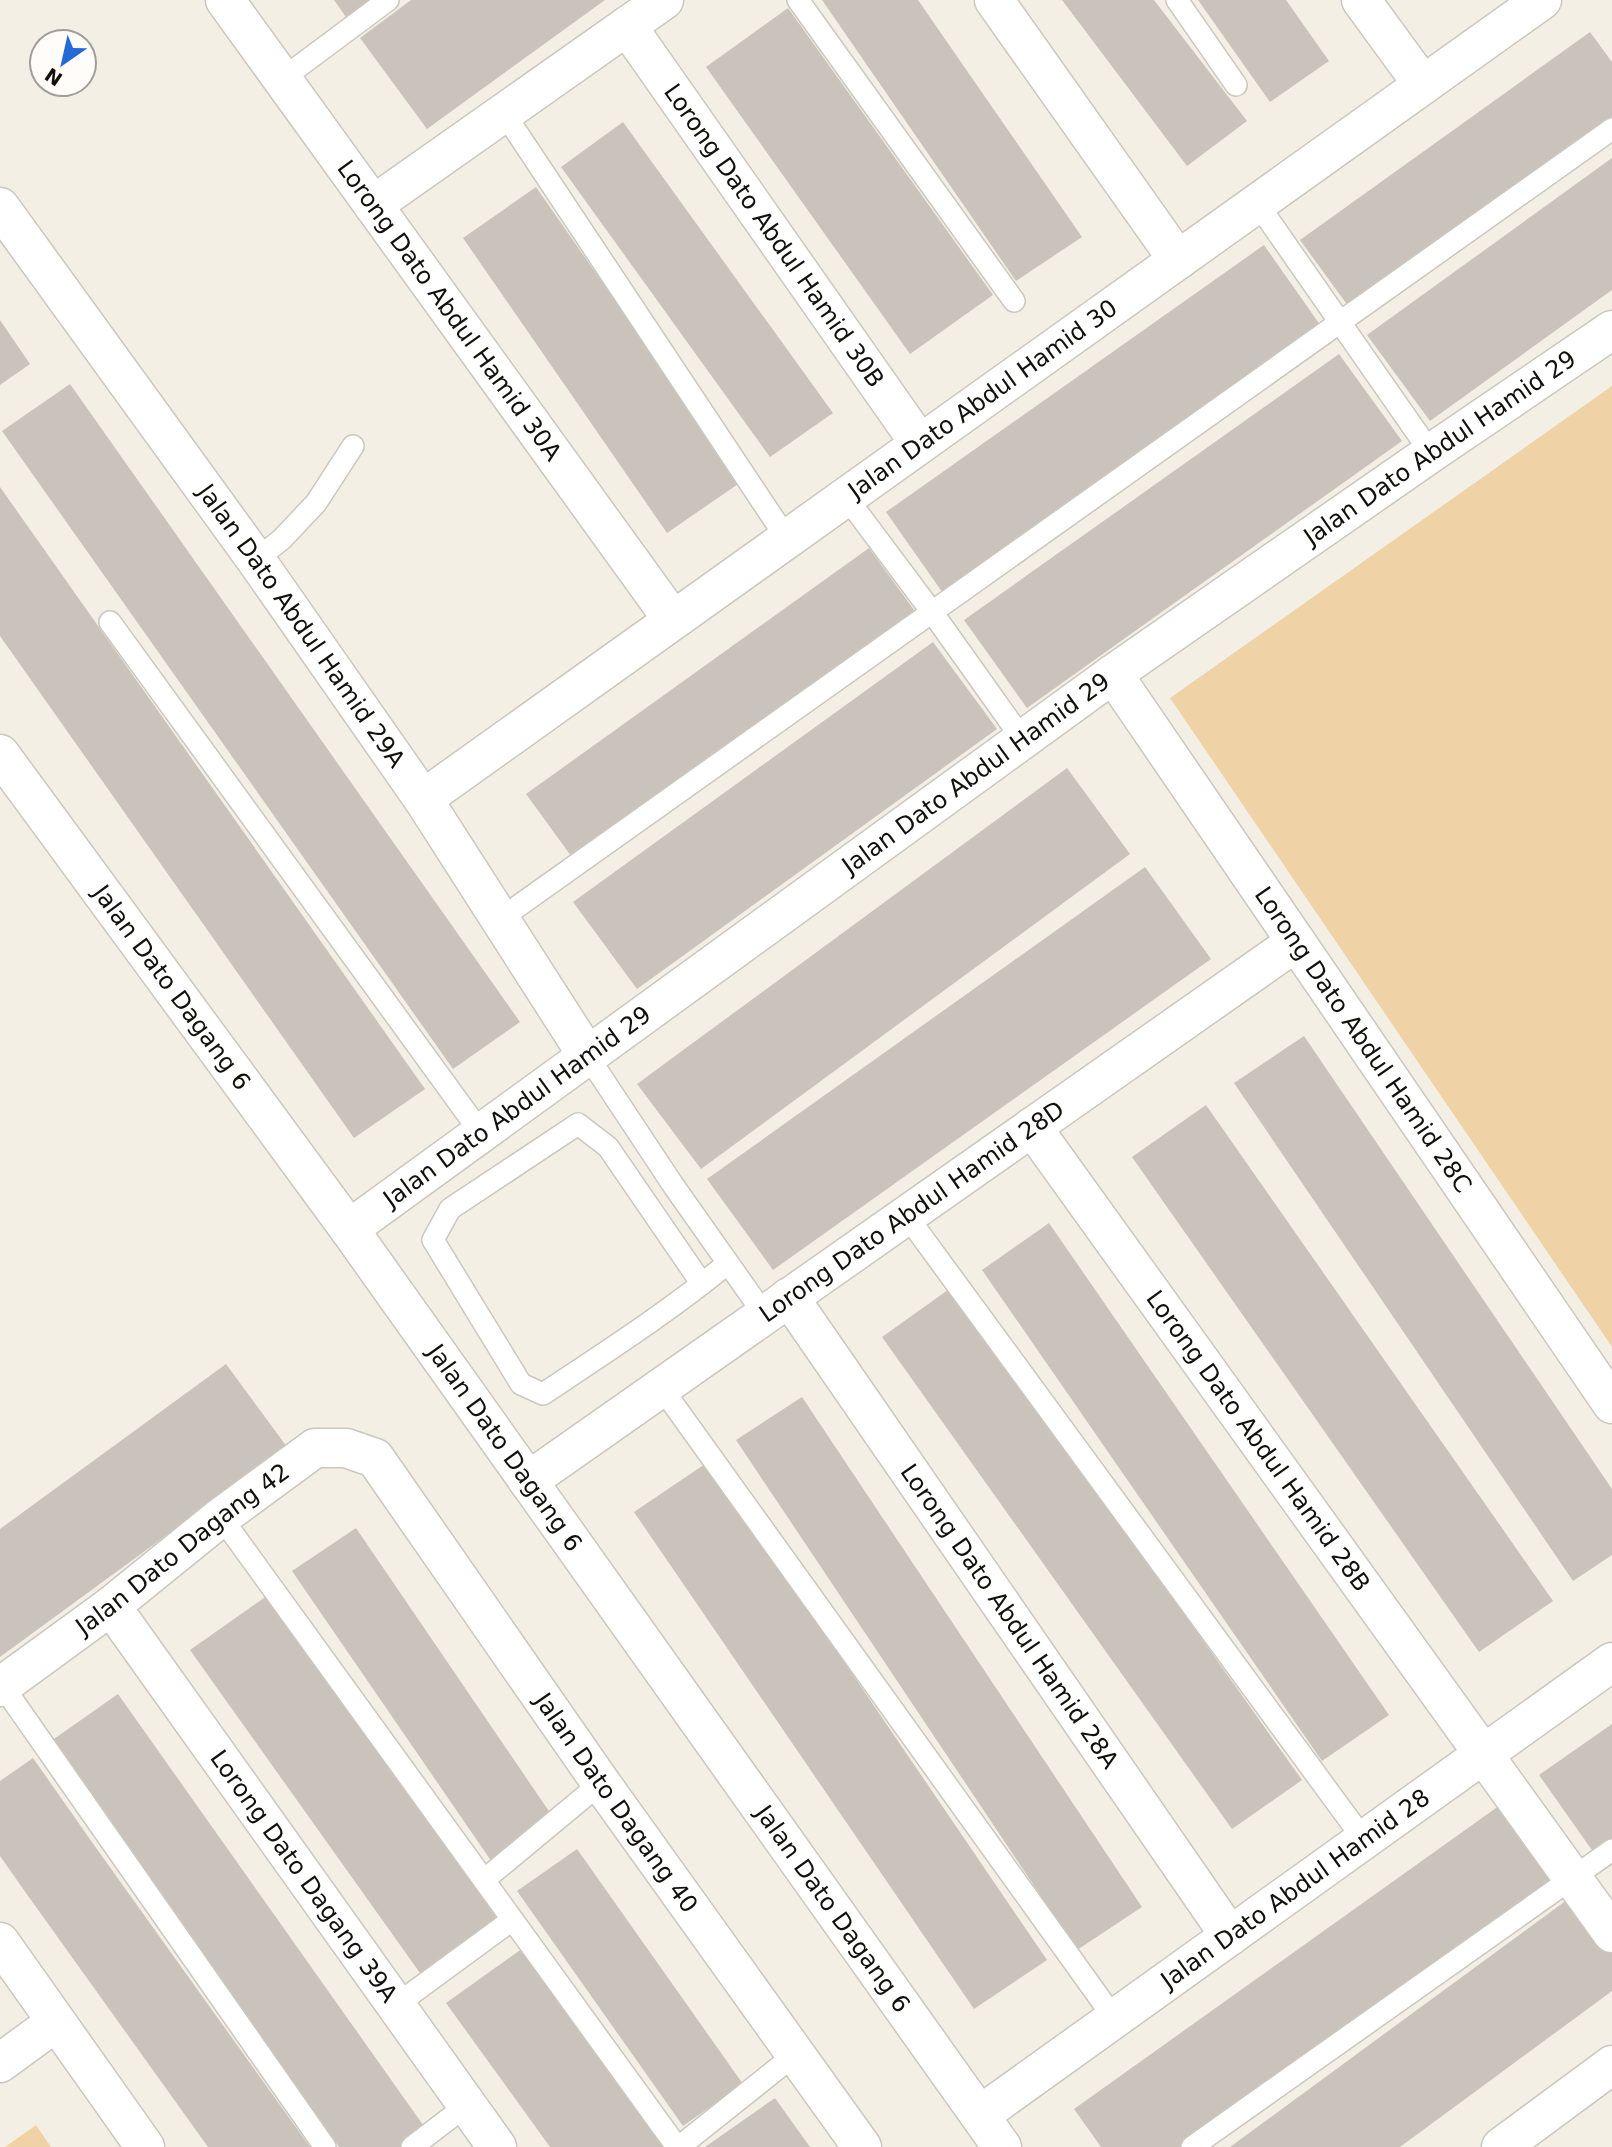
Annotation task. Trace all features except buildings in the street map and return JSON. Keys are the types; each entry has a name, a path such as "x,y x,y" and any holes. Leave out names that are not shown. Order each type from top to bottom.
{"street":[{"name":"Lorong Dato Abdul Hamid 30A","path":"225,0 673,620"},
{"path":"373,205 664,0"},
{"path":"994,0 1178,260"},
{"path":"1362,0 1423,85"},
{"name":"Jalan Dato Abdul Hamid 30","path":"423,799 1542,0"},
{"name":"Lorong Dato Abdul Hamid 30B","path":"627,26 920,444"},
{"name":"Jalan Dato Abdul Hamid 29A","path":"0,207 256,560 423,799 587,1055"},
{"name":"Jalan Dato Abdul Hamid 29","path":"349,1229 1113,674 1612,330"},
{"name":"Lorong Dato Abdul Hamid 28C","path":"1113,674 1612,1404"},
{"name":"Jalan Dato Dagang 6","path":"0,754 349,1229 1002,2147"},
{"name":"Lorong Dato Abdul Hamid 28D","path":"528,1481 1296,942"},
{"name":"Lorong Dato Abdul Hamid 28B","path":"1032,1127 1612,1933"},
{"name":"Lorong Dato Abdul Hamid 28A","path":"777,1306 1230,1936"},
{"name":"Jalan Dato Dagang 42","path":"1,1686 111,1606 221,1517 315,1448 346,1448 375,1458"},
{"name":"Jalan Dato Dagang 40","path":"375,1458 601,1783 862,2147"},
{"name":"Lorong Dato Dagang 39A","path":"111,1606 497,2147"},
{"name":"Jalan Dato Abdul Hamid 28","path":"980,2115 1612,1662"},
{"path":"0,1942 145,2147"},
{"path":"0,2063 56,2022"},
{"path":"1501,2147 1612,2065"}],"lane":[{"path":"282,79 388,0"},
{"path":"798,0 1014,301"},
{"path":"1177,0 1236,85"},
{"path":"504,113 787,540"},
{"path":"500,919 1612,129"},
{"path":"1257,203 1431,453"},
{"path":"256,560 282,539 316,503 353,446"},
{"path":"846,497 1023,740"},
{"path":"110,622 481,1133"},
{"path":"587,1055 728,1263 777,1306"},
{"path":"702,1284 608,1147 578,1124 450,1209 433,1240 521,1384 543,1394 636,1332 702,1284 728,1263"},
{"path":"906,1215 1364,1840"},
{"path":"661,1387 1114,2018"},
{"path":"221,1517 678,2147 797,2053"},
{"path":"1,1686 325,2147"},
{"path":"484,1880 601,1783"},
{"path":"1192,2147 1612,1850"},
{"path":"396,2005 512,1920"},
{"path":"412,2147 467,2105"}],"shaded area":[{"path":"1612,386 1612,1347 1170,698"},
{"path":"36,2125 51,2147 5,2147"}]}
